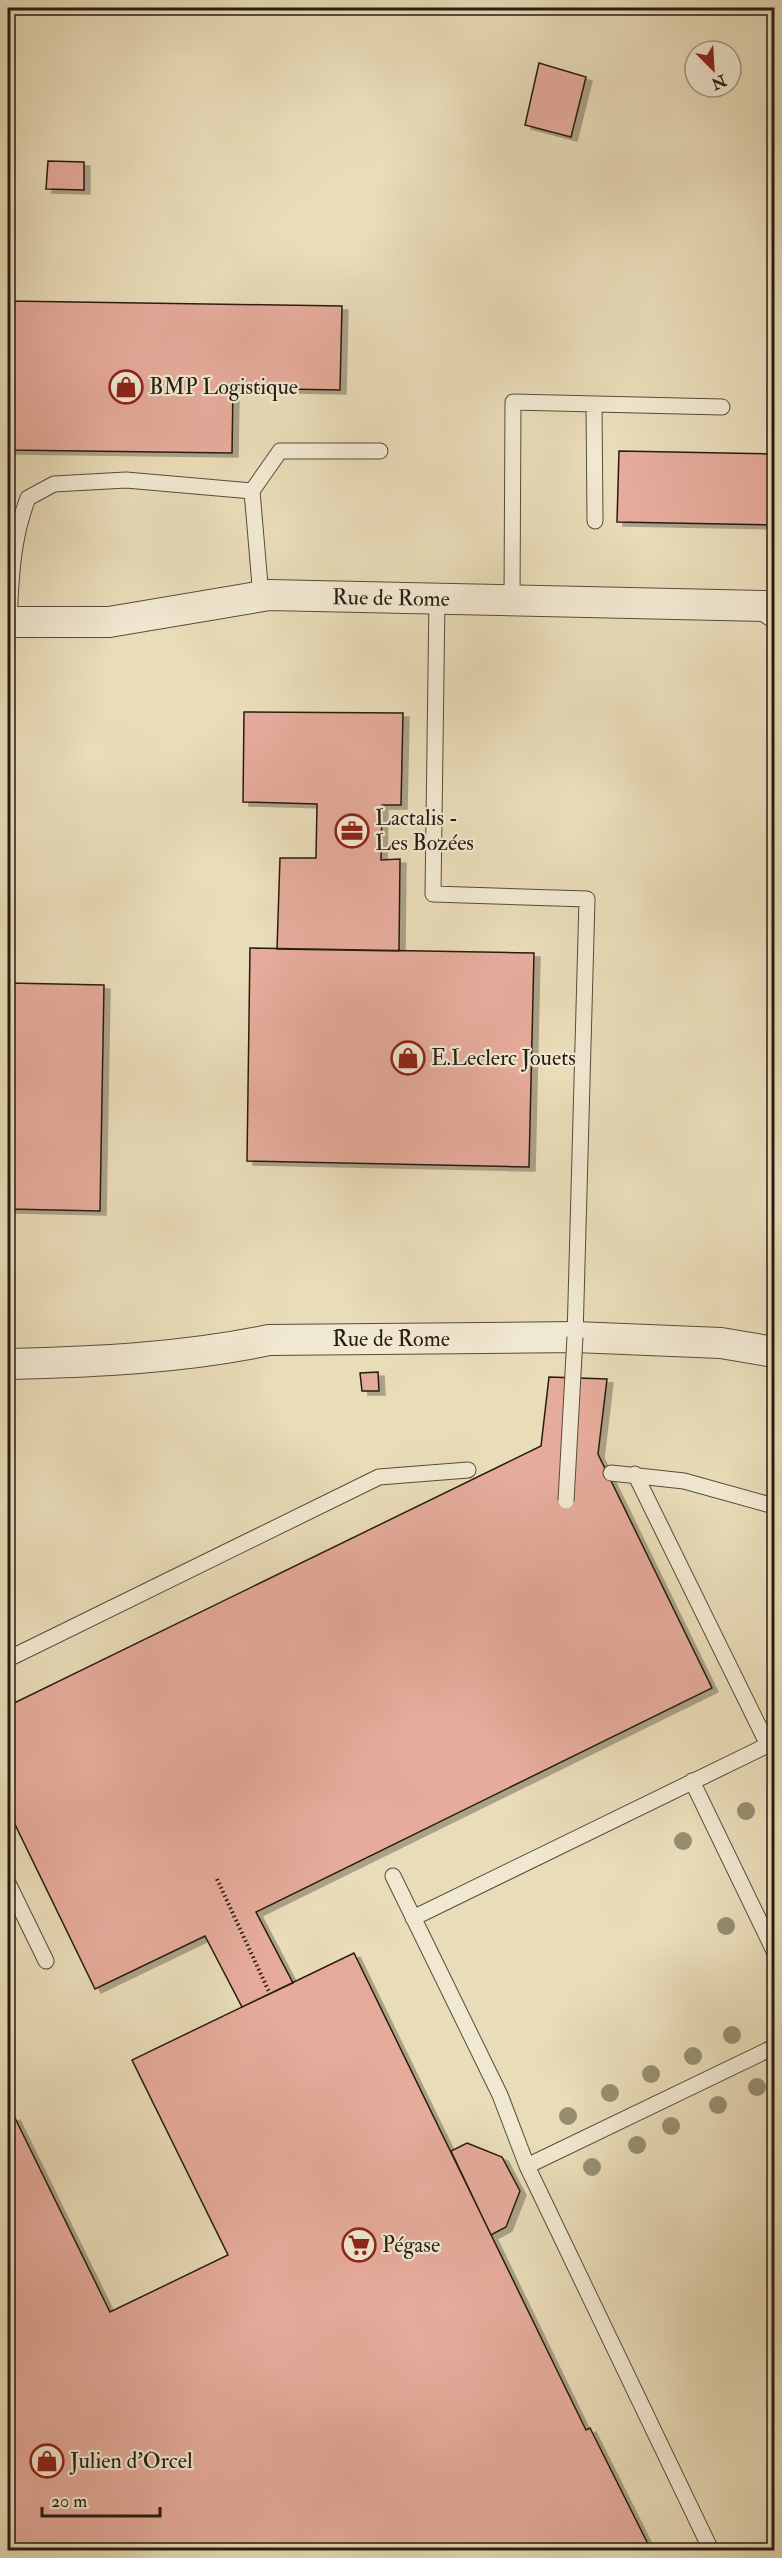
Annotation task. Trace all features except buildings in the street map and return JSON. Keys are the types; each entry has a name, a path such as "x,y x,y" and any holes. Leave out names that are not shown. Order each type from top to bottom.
{"street":[{"name":"Rue de Rome","path":"8,622 109,622 261,597 765,606 774,612"},
{"name":"Rue de Rome","path":"8,1364 115,1361 269,1340 575,1337 721,1343 774,1352"}],"lane":[{"path":"512,601 513,402 722,407"},
{"path":"594,404 595,521"},
{"path":"261,597 252,491 280,451 380,451"},
{"path":"8,622 11,563 19,522 28,498 54,484 126,480 252,491"},
{"path":"436,599 433,894 587,899 575,1337 566,1501"},
{"path":"8,1659 379,1478 468,1470"},
{"path":"611,1473 684,1481 774,1506"},
{"path":"413,1918 771,1743 635,1474"},
{"path":"692,1781 774,1951"},
{"path":"393,1876 500,2095 526,2166 711,2550"},
{"path":"8,1883 46,1961"},
{"path":"526,2166 774,2047"}],"path":[{"path":"217,1879 270,1994"}],"place":[{"name":"BMP Logistique","path":"126,387"},
{"name":"Lactalis - Les Bozées","path":"352,831"},
{"name":"E.Leclerc Jouets","path":"408,1058"},
{"name":"Pégase","path":"359,2245"},
{"name":"Julien d'Orcel","path":"47,2461"}]}
